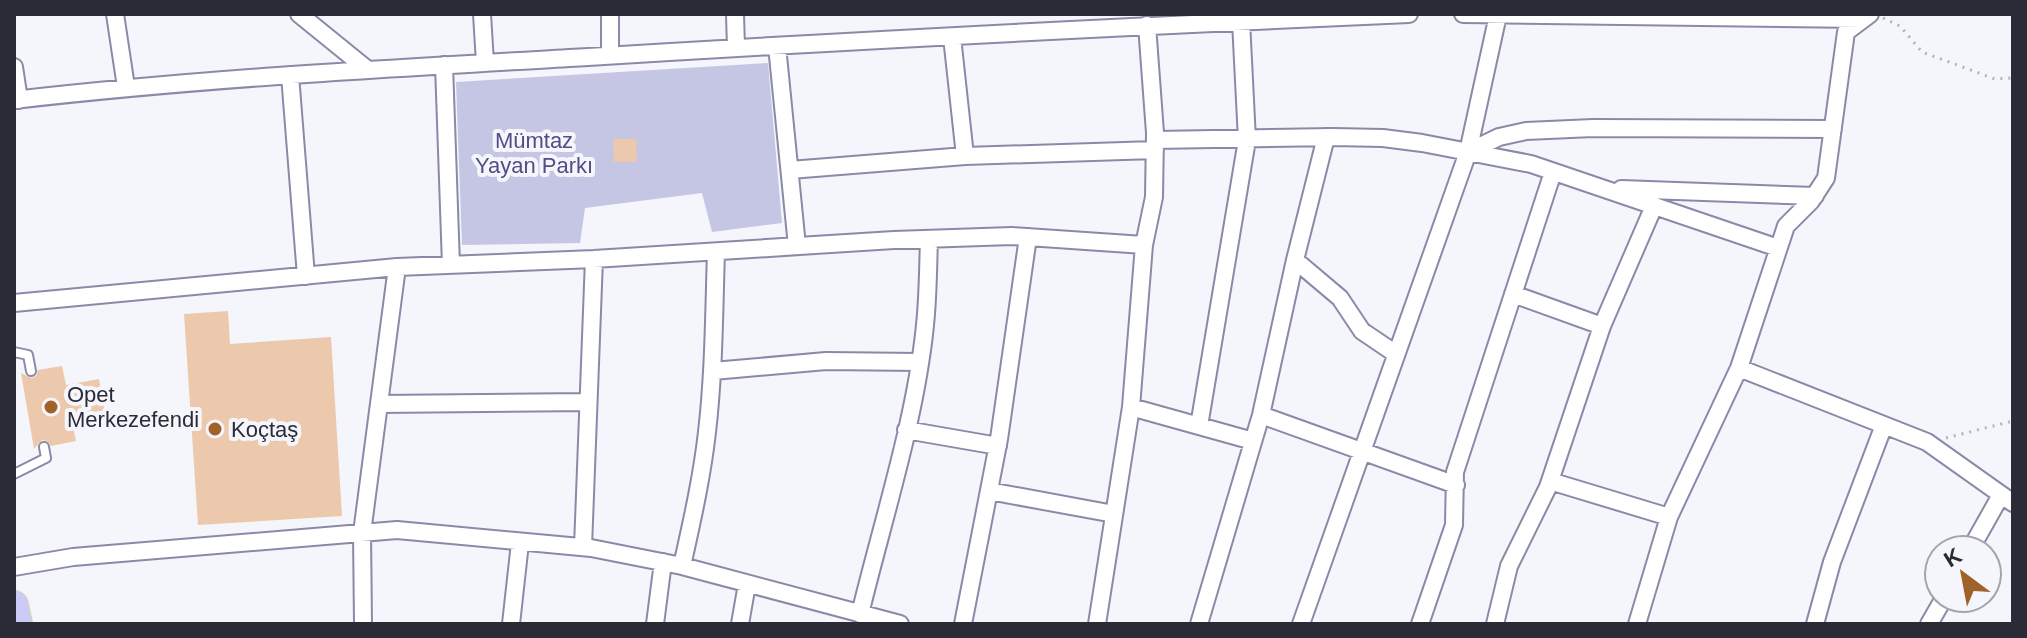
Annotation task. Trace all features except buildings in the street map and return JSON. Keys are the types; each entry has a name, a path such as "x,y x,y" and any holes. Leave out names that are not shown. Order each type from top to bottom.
{"main road":[{"path":"14,605 18,624"}],"street":[{"path":"115,14 126,87"},
{"path":"299,14 368,70"},
{"path":"482,14 485,63"},
{"path":"610,14 610,55"},
{"path":"735,14 736,48"},
{"path":"14,67 17,100 126,87 290,75 952,37 1077,21 1147,25 1409,14"},
{"path":"1463,14 1869,16"},
{"path":"1301,624 1468,152 1498,15"},
{"path":"1637,624 1669,517 1739,368 1786,226 1815,196 1826,178 1846,32 1869,16"},
{"path":"1199,426 1247,140 1241,21"},
{"path":"1097,624 1131,407 1144,245 1154,197 1155,145 1147,25"},
{"path":"952,37 965,156"},
{"path":"777,46 797,246"},
{"path":"444,65 451,265"},
{"path":"290,75 306,276"},
{"path":"1468,152 1499,137 1526,131 1593,128 1833,129"},
{"path":"1199,624 1261,415 1326,137"},
{"path":"790,170 965,156 1247,140 1383,138 1531,164 1778,248"},
{"path":"1420,624 1454,525 1455,472 1553,172"},
{"path":"1602,189 1815,196"},
{"path":"1495,624 1509,566 1550,481 1602,326 1654,206"},
{"path":"14,303 397,267 929,239 1028,237 1144,245"},
{"path":"963,624 998,446 1028,237"},
{"path":"860,614 906,430 919,362 925,327 929,239"},
{"path":"682,566 697,502 713,371 716,252"},
{"path":"583,547 594,259"},
{"path":"1295,260 1340,298 1362,331 1396,354"},
{"path":"363,624 362,533 397,267"},
{"path":"1513,294 1602,326"},
{"path":"713,371 826,361 919,362"},
{"path":"1739,368 1927,442 2007,499 1982,534"},
{"path":"379,404 588,402"},
{"path":"1131,407 1253,441"},
{"path":"1261,415 1456,485"},
{"path":"1815,624 1832,562 1884,425"},
{"path":"906,430 998,446"},
{"path":"1550,481 1669,517"},
{"path":"989,491 1114,514"},
{"path":"14,567 73,557 397,530 583,547 663,562 889,623"},
{"path":"511,624 520,543"},
{"path":"655,624 663,562"},
{"path":"740,624 747,584"}],"lane":[{"path":"14,352 28,355 31,371"},
{"path":"14,474 46,458 44,447"}],"path":[{"path":"1869,16 1900,26 1922,52 1995,79 2013,78"},
{"path":"1927,442 2013,421"}],"green space":[{"name":"Mümtaz Yayan Parkı","path":"768,63 782,223 712,232 702,193 585,208 580,243 462,245 456,82"}],"place":[{"name":"Opet Merkezefendi","path":"51,407"},
{"name":"Koçtaş","path":"215,429"}]}
